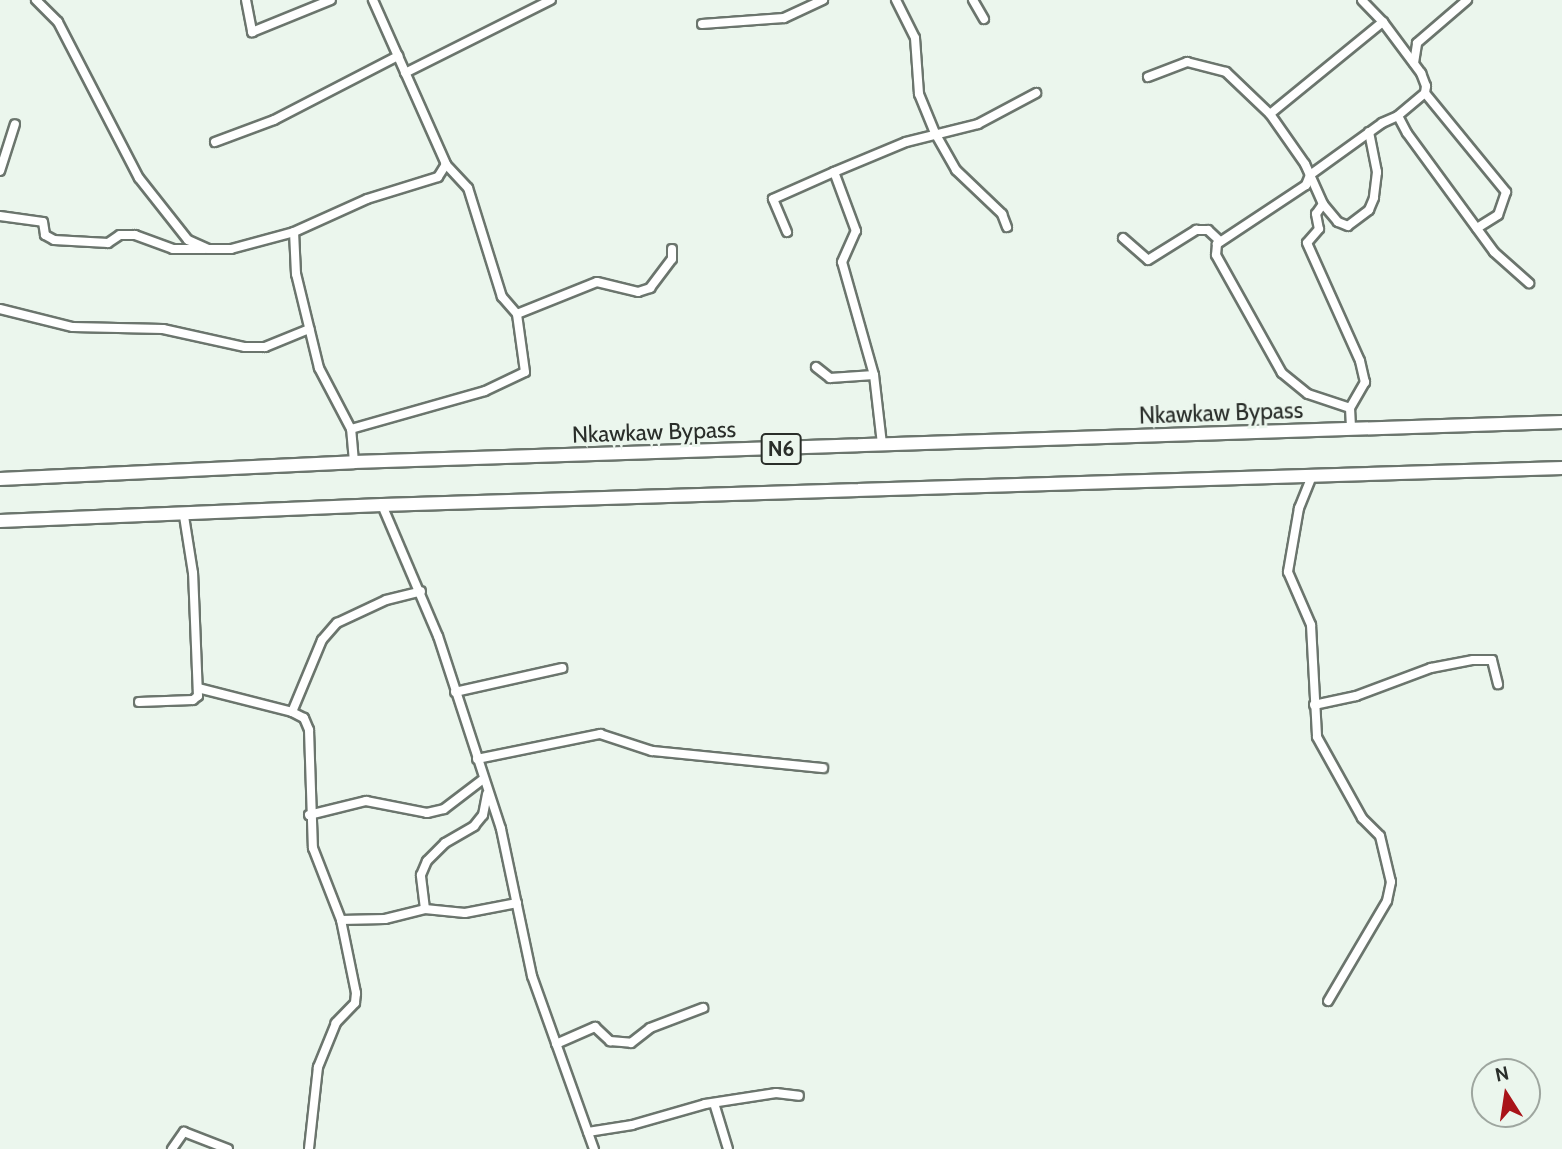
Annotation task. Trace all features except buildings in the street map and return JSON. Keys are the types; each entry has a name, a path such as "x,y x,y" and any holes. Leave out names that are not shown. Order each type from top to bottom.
{"highway":[{"name":"Nkawkaw Bypass","path":"0,479 354,462 1562,422"},
{"name":"N6","path":"0,522 184,516 382,505 1562,468"}],"street":[{"path":"36,0 58,22 139,178 188,240 208,249"},
{"path":"246,0 252,32 331,0"},
{"path":"351,429 518,379 526,369 517,314 502,297 468,188 446,164 373,0"},
{"path":"405,73 551,0"},
{"path":"702,24 785,18 823,0"},
{"path":"896,0 915,38 919,94 935,133 956,170 1002,214 1007,227"},
{"path":"972,0 985,19"},
{"path":"1362,0 1383,22 1422,73 1425,93 1506,192 1498,215 1477,228"},
{"path":"1413,63 1417,43 1467,0"},
{"path":"1270,114 1383,22"},
{"path":"215,142 275,120 398,56"},
{"path":"1148,77 1187,62 1226,72 1270,114 1310,175 1323,204 1338,222 1348,226 1369,210 1377,172 1369,132"},
{"path":"787,232 773,199 935,133 978,124 1037,93"},
{"path":"1350,408 1308,394 1282,373 1220,263 1216,248 1220,241 1297,192 1310,175 1369,132 1398,116 1425,93"},
{"path":"1398,116 1502,261 1529,283"},
{"path":"0,171 15,124"},
{"path":"0,216 43,222 45,235 54,240 108,243 120,235 135,234 173,249 231,249 294,232 367,199 438,177 446,164"},
{"path":"834,172 856,231 842,262 874,375 883,444"},
{"path":"1323,204 1316,214 1319,229 1307,243 1360,361 1365,382 1350,408 1351,430"},
{"path":"1123,238 1148,260 1196,230 1208,230 1220,241"},
{"path":"294,232 296,274 319,368 351,429 354,462"},
{"path":"517,314 597,282 638,292 650,288 672,259 671,249"},
{"path":"0,309 73,327 163,329 245,347 265,347 309,329"},
{"path":"816,367 830,378 874,375"},
{"path":"1312,476 1299,508 1288,561 1295,593 1311,625 1314,705 1320,747 1362,818 1380,836 1391,882 1387,901 1328,1001"},
{"path":"382,505 421,591 482,780 501,829 532,976 594,1149"},
{"path":"139,702 193,700 198,688 184,516"},
{"path":"292,712 322,640 337,623 386,600 421,591"},
{"path":"1314,705 1356,696 1431,668 1473,660 1492,660 1498,684"},
{"path":"455,692 562,668"},
{"path":"198,688 292,712 304,718 309,730 309,815 313,848 341,920 355,1003 336,1023 318,1067 309,1149"},
{"path":"477,760 600,734 652,751 823,768"},
{"path":"309,815 366,801 427,813 444,809 482,780"},
{"path":"425,909 421,875 427,860 445,843 474,826 483,815 487,794"},
{"path":"341,920 385,919 425,909 465,913 517,903"},
{"path":"556,1044 595,1027 610,1041 631,1043 650,1028 703,1008"},
{"path":"587,1132 632,1125 714,1103 776,1093 799,1096"},
{"path":"714,1103 728,1149"},
{"path":"172,1149 184,1132 228,1149"}]}
